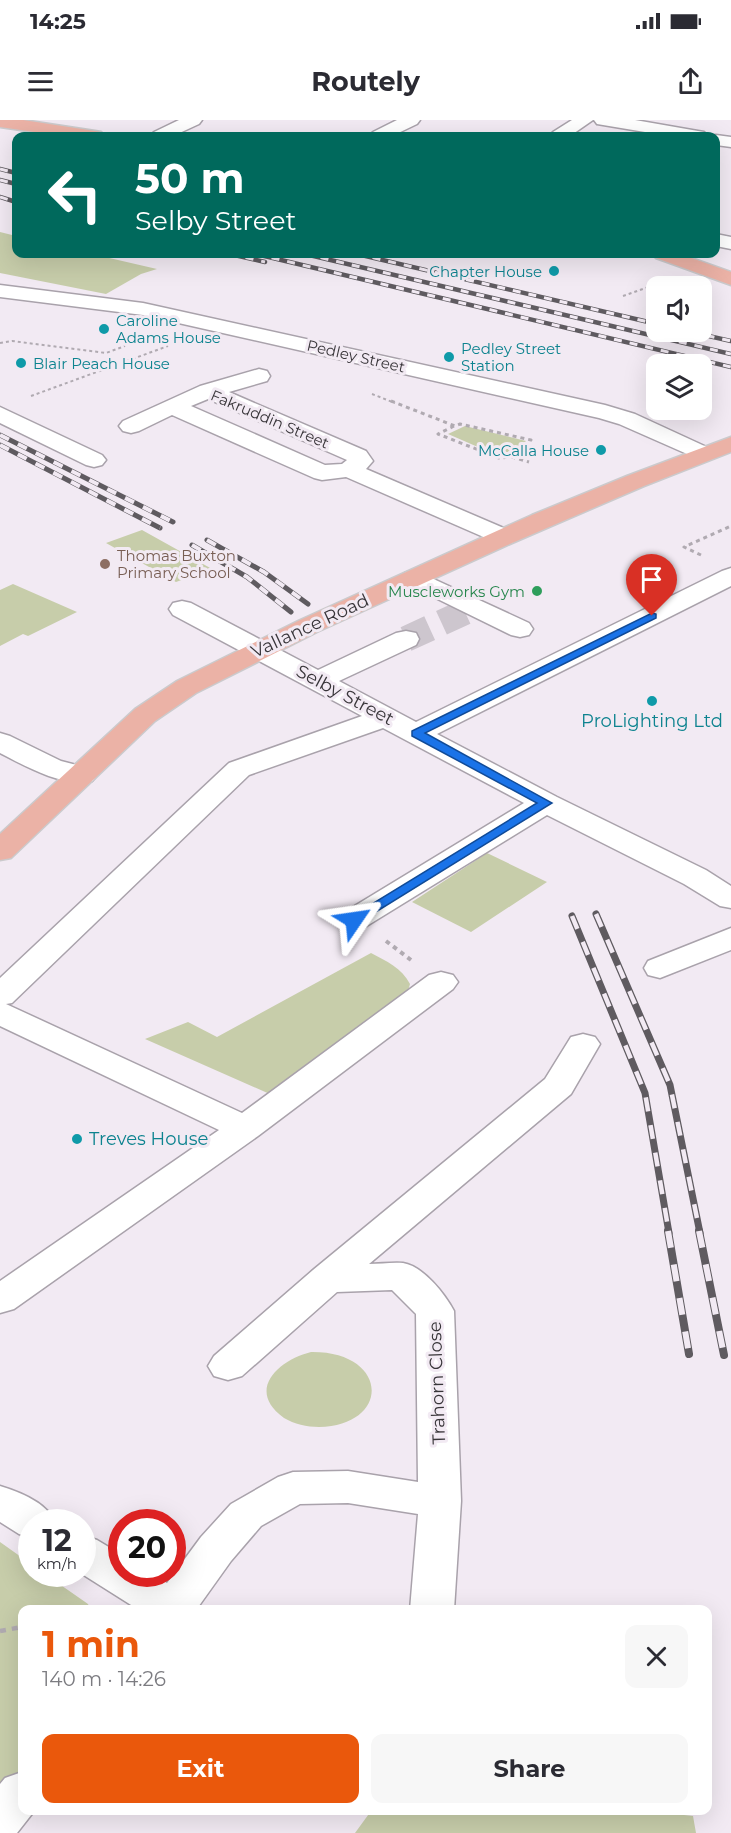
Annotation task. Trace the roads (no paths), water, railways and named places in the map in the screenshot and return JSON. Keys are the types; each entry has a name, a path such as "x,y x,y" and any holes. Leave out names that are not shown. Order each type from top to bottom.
{"main road":[{"path":"0,122 68,132"},
{"path":"674,258 731,279"},
{"name":"Vallance Road","path":"0,851 160,703 259,650 504,537 731,444"}],"street":[{"path":"168,132 193,120"},
{"path":"387,132 411,120"},
{"path":"565,132 584,120"},
{"path":"603,120 674,132"},
{"name":"Pedley Street","path":"0,291 143,309 605,412 627,419 703,454"},
{"path":"208,391 259,376"},
{"name":"Fakruddin Street","path":"172,406 208,391 358,456 361,461 349,470"},
{"path":"131,426 172,406"},
{"name":"Fakruddin Street","path":"172,406 322,473 349,470 504,537"},
{"path":"0,414 91,450"},
{"path":"416,733 721,567"},
{"path":"414,578 470,609 520,629"},
{"name":"Selby Street","path":"182,609 546,803 695,877 731,899"},
{"path":"317,681 405,639"},
{"path":"0,996 239,769 386,717"},
{"path":"0,742 51,766 82,775"},
{"path":"354,920 546,803"},
{"path":"660,968 731,938"},
{"path":"0,1300 245,1128 441,982"},
{"path":"0,1013 245,1128"},
{"path":"228,1366 327,1279 559,1086 583,1044"},
{"name":"Trahorn Close","path":"327,1279 402,1276 435,1311 440,1501 432,1605"},
{"path":"174,1605 216,1549 246,1515 293,1488 348,1487 440,1501"},
{"path":"0,1502 18,1513"},
{"path":"96,1560 165,1605"},
{"path":"0,1819 18,1797"}],"tunnel":[{"path":"406,639 465,612"}],"railway":[{"path":"0,169 12,172"},
{"path":"0,180 12,183"},
{"path":"0,197 12,201"},
{"path":"248,258 265,262"},
{"path":"273,258 731,367"},
{"path":"322,258 731,354"},
{"path":"374,258 646,321"},
{"path":"712,337 731,341"},
{"path":"0,435 173,522"},
{"path":"0,445 160,528"},
{"path":"207,540 264,572 308,604"},
{"path":"192,545 247,577 291,612"},
{"path":"596,914 670,1085 700,1233"},
{"path":"572,916 645,1093 669,1233"},
{"path":"668,1231 689,1354"},
{"path":"699,1231 724,1355"}],"place":[{"name":"Chapter House","path":"554,271"},
{"name":"Caroline Adams House","path":"104,329"},
{"name":"Pedley Street Station","path":"449,357"},
{"name":"Blair Peach House","path":"21,363"},
{"name":"McCalla House","path":"601,450"},
{"name":"Thomas Buxton Primary School","path":"105,564"},
{"name":"Muscleworks Gym","path":"537,591"},
{"name":"ProLighting Ltd","path":"652,701"},
{"name":"Treves House","path":"77,1139"}]}
